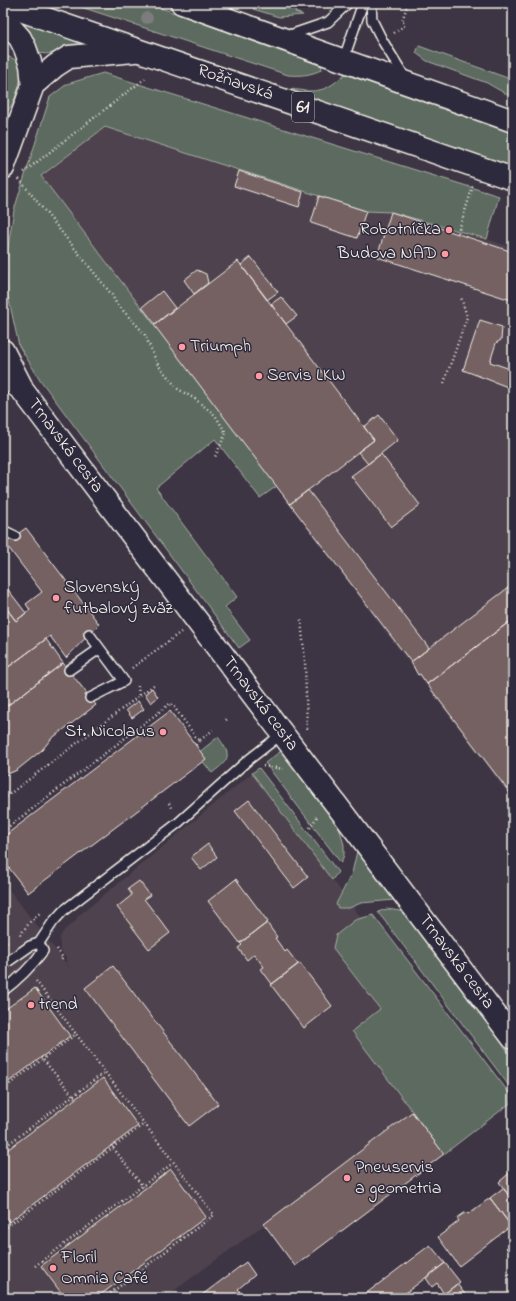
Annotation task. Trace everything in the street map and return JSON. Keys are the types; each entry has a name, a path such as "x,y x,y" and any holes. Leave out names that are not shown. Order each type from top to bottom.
{"main road":[{"path":"182,3 513,121"},
{"name":"Rožňavská","path":"3,4 134,51 198,70 513,179"},
{"path":"3,19 20,38 25,48 33,74 33,85 7,144 3,168"},
{"path":"33,85 55,66 69,57 134,51"},
{"path":"3,351 23,391"},
{"name":"Trnavská cesta","path":"3,374 23,391 513,1038"}],"lane":[{"path":"281,38 328,22 348,3"},
{"path":"343,61 363,3"},
{"path":"371,3 372,20 382,40 410,85"},
{"path":"3,530 15,536"},
{"path":"89,634 124,680 90,698"},
{"path":"69,670 100,649"},
{"path":"3,991 24,975 41,947 53,922 63,911 178,823 246,761 283,733"},
{"path":"3,965 30,946 41,947"}],"path":[{"path":"393,33 405,25 402,21 408,3"},
{"path":"147,78 17,178 112,294 116,303 144,333 158,366 178,389 195,399 215,415 226,433 214,459"},
{"path":"458,233 474,183"},
{"path":"444,383 467,317 461,297"},
{"path":"301,620 305,661 307,732"},
{"path":"130,670 181,631"},
{"path":"137,680 139,696"},
{"path":"3,799 155,684"},
{"path":"3,831 171,703 199,741"},
{"path":"196,745 213,730"},
{"path":"263,766 291,770"},
{"path":"3,935 11,946"},
{"path":"56,946 63,958 61,960"},
{"path":"36,981 214,1215 104,1298"},
{"path":"3,1089 42,1058 76,1034"},
{"path":"42,1058 75,1097"},
{"path":"3,1148 75,1097 105,1072"},
{"path":"7,1227 144,1124"},
{"path":"112,1147 143,1187"},
{"path":"35,1266 143,1187 173,1163"}],"shaded area":[{"path":"105,127 366,211 391,212 487,239 513,248 513,800 41,177"},
{"path":"252,773 504,1107 295,1266 264,1225 164,1298 7,1298 3,1292 3,882 72,971 66,962 67,959 60,950 60,937 65,929 76,921 77,917"}],"green space":[{"path":"69,3 147,3 322,66 321,70 305,75 288,75"},
{"path":"255,3 298,3 303,5 297,5 295,12 303,15 279,17 253,9"},
{"path":"26,20 87,43 55,53 42,54 36,52 21,25"},
{"path":"419,46 513,80 513,98 487,83 427,61 416,53"},
{"path":"3,55 17,61 20,66 21,74 15,98 3,116"},
{"path":"103,73 499,196 487,239 391,212 366,211 105,127 41,176 277,486 260,498 215,439 156,488 237,597 225,607 250,640 239,648 41,381 19,346 7,291 5,265 14,210 50,97 67,84"},
{"path":"345,74 513,132 513,168 290,93 291,89 308,91 321,90"},
{"path":"218,737 226,749 227,757 226,760 212,773 197,754"},
{"path":"281,751 339,827 344,845 344,855 341,863 265,763"},
{"path":"259,768 338,872 332,880 252,773"},
{"path":"357,851 394,900 361,903 349,908 338,908 336,904 352,873"},
{"path":"387,909 400,911 406,916 513,1058 513,1091 378,912"},
{"path":"373,915 513,1098 513,1101 444,1154 352,1031 380,1009 333,948 336,935 355,920"}],"building":[{"path":"239,171 303,192 299,207 234,186"},
{"path":"319,196 366,211 357,238 311,223"},
{"name":"Budova NAD","path":"391,212 513,252 513,294 511,300 377,257"},
{"path":"251,257 278,292 267,300 241,265"},
{"name":"Servis LKW","path":"238,261 374,440 290,504 154,325"},
{"path":"197,270 206,274 208,283 194,294 184,280"},
{"path":"162,291 175,308 155,324 142,307"},
{"path":"281,297 297,316 286,324 271,304"},
{"path":"480,320 502,327 501,340 496,343 490,362 513,370 513,389 463,370"},
{"path":"379,415 398,440 368,464 358,452 374,440 364,427"},
{"path":"381,454 420,505 391,527 351,476"},
{"path":"308,490 429,648 411,662 290,504"},
{"name":"Slovenský futbalový zväz","path":"26,528 99,624 66,658 50,636 3,671 3,604 16,621 30,610 26,604 42,592 5,543"},
{"path":"3,583 26,613 16,621 3,604"},
{"path":"513,584 513,619 427,684 420,674 418,675 411,662"},
{"path":"513,619 513,797 427,684"},
{"path":"46,639 63,663 3,709 3,671"},
{"path":"63,663 96,705 51,739 42,750 17,770 3,776 3,709"},
{"path":"152,688 158,697 151,703 145,694"},
{"path":"138,701 144,709 132,718 126,710"},
{"path":"170,711 206,759 28,893 3,860 3,837"},
{"path":"249,800 308,877 294,888 235,811"},
{"path":"208,844 217,857 201,870 191,857"},
{"path":"236,879 268,922 240,943 208,901"},
{"path":"139,881 150,895 144,899 170,933 149,949 117,907 132,895 128,889"},
{"path":"267,923 285,952 287,950 298,964 272,984 261,969 264,967 254,954 247,960 238,948 242,945 240,943"},
{"path":"300,963 332,1006 304,1028 271,985"},
{"path":"113,966 218,1104 189,1126 85,988"},
{"path":"35,988 70,1036 3,1086 3,1011"},
{"path":"103,1078 138,1126 9,1222 3,1214 3,1153"},
{"path":"412,1112 444,1154 295,1266 264,1224"},
{"path":"171,1169 206,1217 96,1298 65,1298 41,1266"},
{"path":"513,1170 513,1201 499,1182"},
{"path":"503,1188 513,1201 513,1228 490,1198"},
{"path":"490,1198 511,1226 459,1266 438,1237 459,1221 457,1218 466,1212 468,1214"},
{"path":"512,1243 513,1255 506,1248"},
{"path":"430,1245 445,1263 399,1298 360,1298"},
{"path":"246,1262 255,1275 238,1289 244,1298 198,1298"},
{"path":"445,1263 460,1282 444,1294 437,1283 432,1287 426,1278"},
{"path":"457,1284 468,1298 439,1298 444,1294"}],"place":[{"name":"Robotníčka","path":"449,230"},
{"name":"Budova NAD","path":"445,254"},
{"name":"Triumph","path":"182,347"},
{"name":"Servis LKW","path":"259,376"},
{"name":"Slovenský futbalový zväz","path":"56,598"},
{"name":"St. Nicolaus","path":"163,732"},
{"name":"trend","path":"31,1005"},
{"name":"Pneuservis a geometria","path":"347,1178"},
{"name":"Floril Omnia Café","path":"53,1268"}]}
